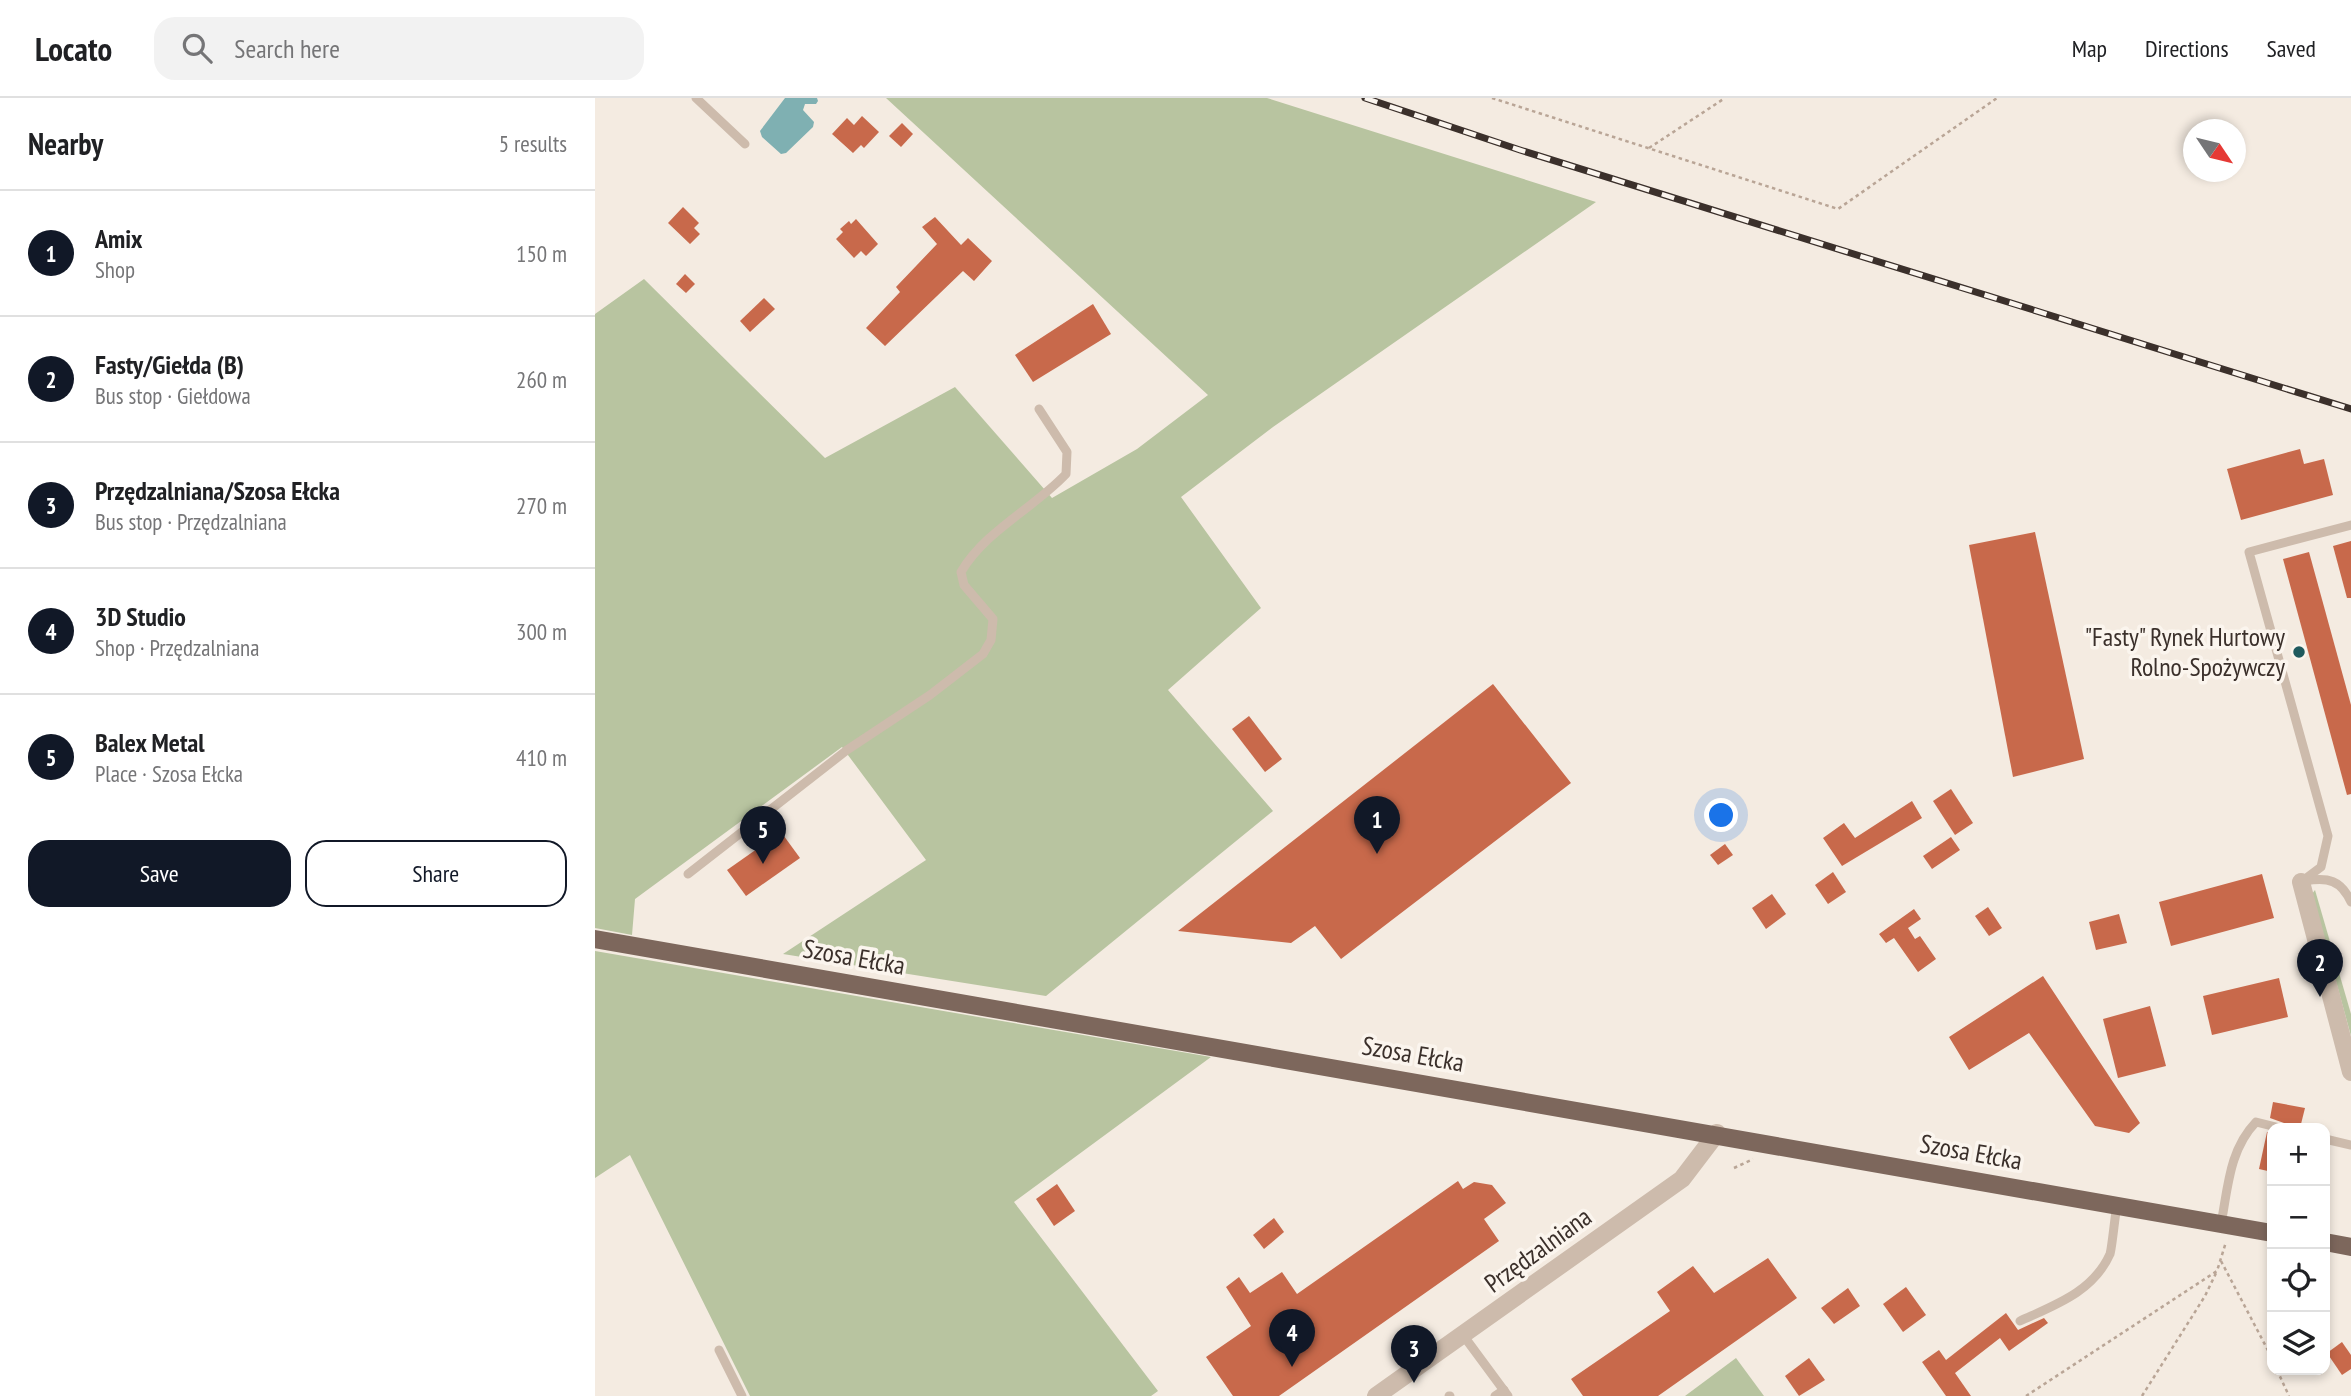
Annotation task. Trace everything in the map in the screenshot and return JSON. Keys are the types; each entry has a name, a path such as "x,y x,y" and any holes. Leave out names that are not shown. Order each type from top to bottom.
{"main road":[{"name":"Szosa Ełcka","path":"595,939 1717,1133 2267,1232"},
{"path":"2330,1243 2351,1247"}],"street":[{"path":"2301,882 2351,1072"},
{"name":"Przędzalniana","path":"1376,1396 1682,1179 1717,1133"}],"lane":[{"path":"697,98 745,144"},
{"path":"688,874 846,750 930,695 983,654 991,640 993,620 964,585 961,572 972,554 1048,493 1066,474 1067,452 1039,410"},
{"path":"2301,882 2321,867 2328,836 2249,552 2351,524"},
{"path":"2301,882 2333,880 2344,887 2351,902"},
{"path":"2227,1225 2233,1161 2242,1137 2256,1122 2267,1125"},
{"path":"2330,1140 2351,1146"},
{"path":"2020,1321 2069,1300 2093,1280 2111,1251 2117,1205"},
{"path":"1463,1335 1506,1393 1495,1396"},
{"path":"719,1350 742,1396"}],"path":[{"path":"1493,98 1839,209 1997,98"},
{"path":"1650,148 1725,98"},
{"path":"2142,1396 2205,1296 2221,1261 2227,1225"},
{"path":"2221,1261 2267,1349"},
{"path":"2026,1396 2217,1271"},
{"path":"2279,1375 2289,1396"}],"green space":[{"path":"886,98 1267,98 1596,202 1273,427 1181,497 1261,608 1168,690 1273,811 1046,996 783,954 926,860 842,747 635,899 632,935 595,928 595,314 644,279 825,458 955,387 1052,498 1137,449 1208,395"},
{"path":"2315,890 2351,1014 2351,1036 2312,894"},
{"path":"595,951 1211,1057 1014,1202 1158,1391 1151,1396 750,1396 630,1155 595,1178"},
{"path":"1736,1358 1764,1396 1685,1396"}],"water":[{"path":"785,98 817,98 818,101 816,104 805,104 803,110 814,122 813,127 786,153 781,154 762,137 760,131"}],"building":[{"path":"862,116 879,132 864,148 861,145 853,153 832,134 847,118 854,125"},
{"path":"902,123 913,134 901,147 889,136"},
{"path":"683,207 699,223 694,228 700,234 690,244 668,223"},
{"path":"935,217 961,245 968,238 992,261 974,281 963,271 885,346 866,328 900,292 896,287 937,244 922,227"},
{"path":"856,219 878,244 866,256 861,251 854,258 836,239 843,232 840,229"},
{"path":"685,274 695,284 686,293 676,284"},
{"path":"764,298 775,309 750,332 740,321"},
{"path":"1093,304 1111,334 1033,382 1015,355"},
{"path":"2300,449 2304,464 2324,459 2333,495 2241,520 2227,469"},
{"path":"2035,532 2084,759 2013,777 1969,545"},
{"path":"2351,541 2351,598 2347,598 2333,546"},
{"path":"2309,552 2351,705 2351,794 2347,795 2283,559"},
{"path":"1493,684 1571,783 1341,959 1315,926 1291,943 1178,931"},
{"path":"1249,716 1282,759 1265,772 1232,729"},
{"path":"1951,789 1973,823 1955,835 1933,801"},
{"path":"1912,801 1922,818 1842,866 1823,838 1844,823 1855,838"},
{"path":"781,832 800,858 746,896 727,870"},
{"path":"1951,837 1960,850 1932,869 1923,856"},
{"path":"1725,844 1733,855 1718,865 1710,855"},
{"path":"1833,872 1846,892 1828,904 1815,885"},
{"path":"2262,874 2274,918 2171,946 2159,902"},
{"path":"1772,894 1786,914 1766,929 1752,908"},
{"path":"1988,907 2002,928 1989,936 1975,916"},
{"path":"1914,909 1921,919 1908,928 1915,939 1920,936 1936,959 1918,972 1894,938 1886,943 1879,934"},
{"path":"2119,914 2127,943 2096,950 2089,922"},
{"path":"2043,976 2140,1123 2129,1133 2095,1126 2029,1033 1969,1070 1949,1037"},
{"path":"2279,978 2288,1017 2212,1035 2203,996"},
{"path":"2150,1006 2166,1066 2118,1078 2103,1019"},
{"path":"2273,1102 2305,1108 2301,1123 2284,1123 2270,1118"},
{"path":"2267,1132 2267,1171 2259,1169"},
{"path":"1458,1181 1463,1189 1474,1182 1492,1185 1506,1203 1484,1219 1499,1241 1279,1396 1233,1396 1206,1357 1251,1326 1226,1287 1239,1277 1250,1293 1282,1272 1297,1294"},
{"path":"1057,1184 1075,1211 1054,1226 1036,1199"},
{"path":"1274,1218 1284,1232 1264,1249 1253,1235"},
{"path":"1768,1258 1797,1298 1658,1396 1583,1396 1571,1379 1670,1311 1657,1292 1693,1266 1714,1293"},
{"path":"1906,1287 1926,1315 1903,1332 1883,1304"},
{"path":"1848,1288 1860,1306 1834,1324 1821,1308"},
{"path":"2006,1313 2018,1330 2044,1318 2048,1323 2009,1351 2000,1338 1955,1373 1971,1396 1946,1396 1922,1362 1939,1350 1946,1360"},
{"path":"2342,1342 2351,1355 2351,1369 2342,1375 2330,1357 2330,1351"},
{"path":"1809,1358 1825,1380 1799,1396 1785,1376"}],"railway":[{"path":"1365,98 1520,150 2351,409"}],"place":[{"name":"\"Fasty\" Rynek Hurtowy Rolno-Spożywczy","path":"2299,652"},
{"name":"Amix","path":"1377,854"},
{"name":"Balex Metal","path":"763,864"},
{"name":"Fasty/Giełda (B)","path":"2320,997"},
{"name":"3D Studio","path":"1292,1367"},
{"name":"Przędzalniana/Szosa Ełcka","path":"1414,1383"}]}
